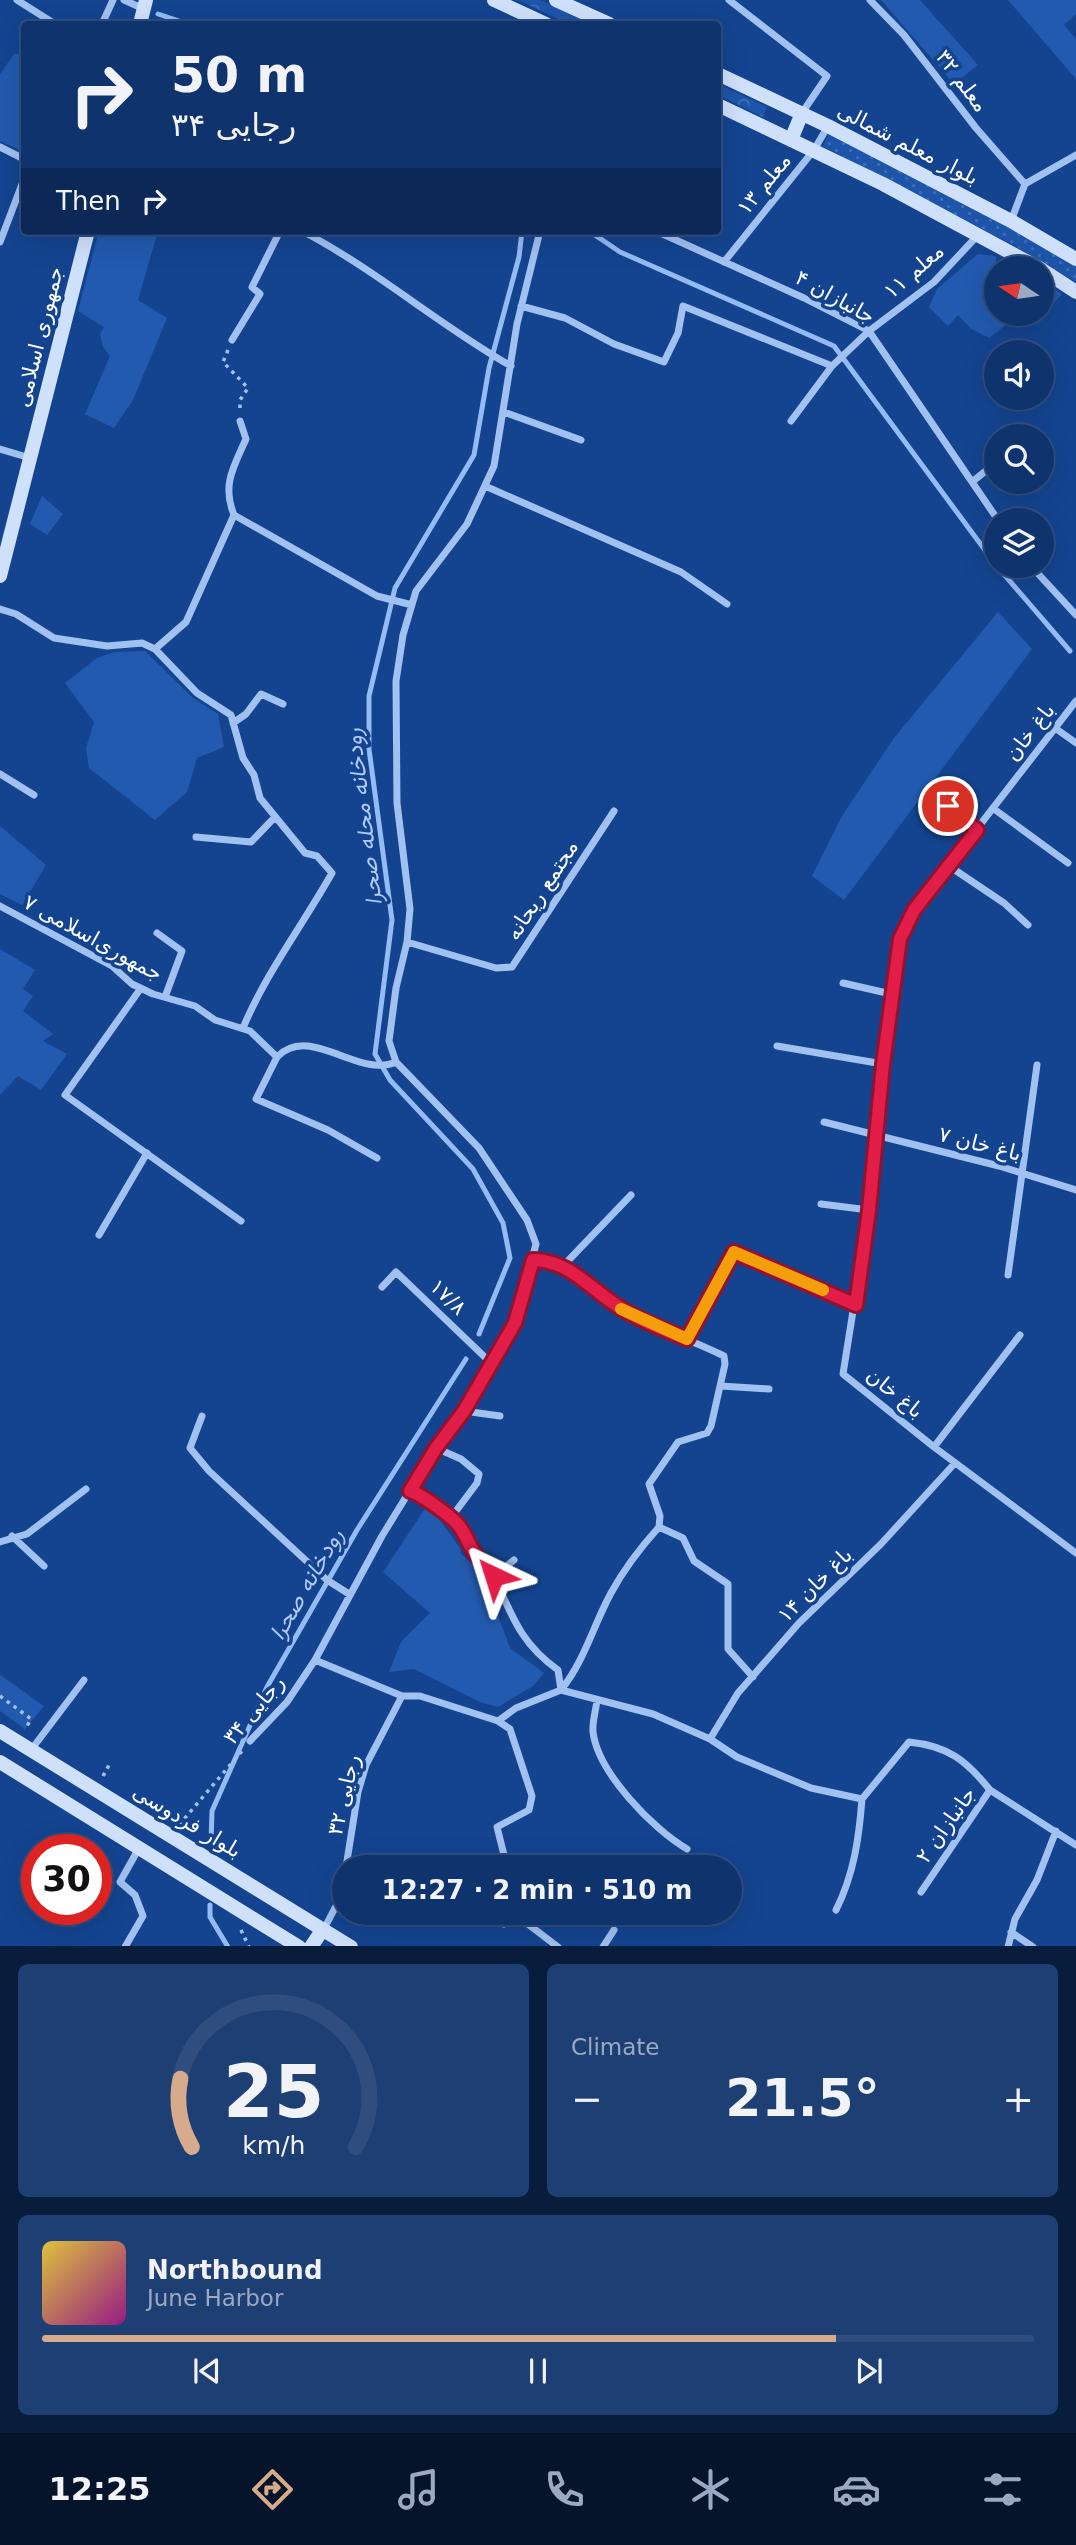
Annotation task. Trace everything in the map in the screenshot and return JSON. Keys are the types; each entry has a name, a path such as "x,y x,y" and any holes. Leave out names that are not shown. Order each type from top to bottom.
{"main road":[{"path":"494,0 540,21"},
{"path":"556,0 603,21"},
{"name":"بلوار معلم شمالی","path":"721,75 828,125 1076,258"},
{"path":"721,106 814,150 1019,256"},
{"path":"791,140 802,113"},
{"name":"جمهوری اسلامی","path":"0,576 87,235"},
{"path":"1054,277 1076,292"},
{"name":"بلوار فردوسی","path":"0,1731 349,1946"},
{"path":"0,1762 297,1946"},
{"path":"312,1946 323,1929"}],"street":[{"path":"17,0 50,21"},
{"path":"103,21 113,0"},
{"path":"124,0 145,5"},
{"path":"729,0 827,76 802,113"},
{"name":"معلم ۳۲","path":"870,0 904,35 976,128 1025,184"},
{"name":"معلم ۱۳","path":"724,262 814,150 828,125"},
{"path":"0,147 21,158"},
{"path":"1011,221 1025,184 1076,155"},
{"path":"0,242 21,187"},
{"name":"معلم ۱۱","path":"792,421 833,365 869,331 934,282 979,233"},
{"path":"232,340 260,293 252,286 278,235"},
{"path":"310,235 336,249 475,346 510,365"},
{"path":"498,1721 516,1708 561,1689 578,1669 611,1593 633,1558 659,1527 660,1516 649,1484 678,1442 707,1433 721,1386 724,1356 621,1308 563,1266 549,1260 533,1260 536,1244 513,1196 479,1148 396,1062 389,1041 396,988 407,943 410,909 397,803 396,693 403,635 416,591 467,524 494,466 510,365 539,235"},
{"name":"جانبازان ۴","path":"665,235 869,331 990,508"},
{"path":"522,306 565,318 614,344 664,362 678,333 683,306 833,365"},
{"path":"504,412 581,440"},
{"path":"240,421 246,439 233,468 226,496 234,516 377,596 411,605"},
{"path":"0,449 30,458"},
{"path":"972,482 984,472"},
{"path":"485,486 681,572 727,604"},
{"path":"155,649 186,622 234,516"},
{"path":"1043,578 1075,611"},
{"path":"0,609 16,614 54,638 107,646 142,643 155,649 197,693 231,715 243,758 254,775 260,798 305,853 317,856 332,873 300,928 268,973 243,1028"},
{"path":"233,723 246,714 261,694 283,704"},
{"name":"باغ خان","path":"1076,701 914,910 900,939 891,994 869,1210 843,1374 934,1447 1076,1553"},
{"path":"1055,728 1076,743"},
{"path":"0,774 34,795"},
{"path":"933,794 977,830"},
{"path":"994,809 1068,863"},
{"name":"مجتمع ریحانه","path":"407,943 496,968 512,967 614,811"},
{"path":"196,837 251,842 275,817"},
{"path":"949,866 1004,903 1028,925"},
{"name":"جمهوری‌اسلامی ۷","path":"0,906 113,966 141,988 195,1006 215,1020 250,1031 277,1057"},
{"path":"157,933 183,951 165,997"},
{"path":"843,983 891,994"},
{"path":"141,988 65,1095 241,1221"},
{"path":"377,1158 328,1130 256,1099 277,1057 287,1046 302,1044 379,1067 396,1062"},
{"path":"777,1046 883,1064"},
{"path":"1007,1275 1037,1065"},
{"name":"باغ خان ۷","path":"824,1122 1021,1172 1076,1190"},
{"path":"99,1235 146,1153"},
{"path":"563,1266 631,1195"},
{"path":"821,1204 869,1210"},
{"path":"687,1339 734,1252 856,1305"},
{"name":"رجایی ۳۴","path":"250,1741 287,1702 315,1660 348,1593 436,1448 464,1411 515,1323 533,1260"},
{"name":"۱۷/۸","path":"382,1287 396,1272 490,1362"},
{"path":"934,1447 1020,1335"},
{"path":"721,1386 769,1389"},
{"path":"464,1411 500,1416"},
{"path":"202,1416 190,1448 219,1480 327,1580 348,1593"},
{"path":"436,1448 461,1459 479,1474 477,1483 450,1519"},
{"name":"باغ خان ۱۴","path":"710,1739 738,1693 799,1623 881,1544 955,1463"},
{"path":"0,1542 12,1536 27,1534 86,1489"},
{"path":"410,1491 419,1494 458,1524 481,1562 491,1566 521,1636 538,1657 558,1670 561,1689"},
{"path":"659,1527 682,1538 694,1561 728,1584 728,1649 753,1677"},
{"path":"12,1536 44,1566"},
{"path":"494,1576 514,1560"},
{"path":"315,1660 402,1696 420,1696 498,1721 510,1728 532,1796 529,1810 497,1827 505,1855"},
{"path":"25,1746 84,1680"},
{"path":"561,1689 653,1714 710,1739 737,1757 811,1788 862,1799"},
{"name":"رجایی ۳۲","path":"348,1855 358,1792 366,1765 402,1696"},
{"path":"597,1700 593,1730 604,1764 627,1795 663,1834 687,1849"},
{"path":"836,1910 850,1877 861,1830 862,1799 876,1778 909,1742 936,1745 972,1766 990,1790"},
{"name":"جانبازان ۲","path":"921,1892 990,1790 1076,1845"},
{"path":"1008,1946 1014,1919 1037,1880 1056,1831"},
{"path":"126,1946 143,1916 135,1895 120,1882 139,1848"},
{"name":"رجایی ۳۲","path":"323,1929 332,1913"},
{"path":"533,1925 557,1946"},
{"path":"604,1946 614,1930"},
{"path":"1011,1932 1032,1946"}],"path":[{"path":"232,340 223,362 248,388 240,400 240,421"},
{"path":"0,1696 31,1718 25,1746"},
{"name":"رجایی ۳۴","path":"192,1809 250,1741"}],"green space":[{"path":"518,0 540,0 586,21 563,21"},
{"path":"721,85 767,107 763,117 721,96"},
{"path":"829,134 1025,236 1076,266 1076,282 1054,269 1054,256 1032,256 823,146"}],"building":[{"path":"881,0 920,0 978,65 954,84"},
{"path":"1008,0 1076,0 1076,14 1064,25 1076,39 1076,79"},
{"path":"14,54 21,54 21,151 0,141 0,74"},
{"path":"98,235 157,235 138,300 167,318 133,400 114,428 85,414 110,356 103,347 100,334 104,327 78,311"},
{"path":"978,254 996,256 984,256 984,326 1004,326 989,338 970,328 958,315 948,326 929,307 937,289"},
{"path":"1054,289 1062,294 1054,303"},
{"path":"42,496 63,514 47,535 30,524"},
{"path":"998,612 1032,649 844,900 812,876 842,816 894,738"},
{"path":"145,651 193,698 218,714 224,747 197,758 187,792 155,820 89,768 86,748 94,722 65,683 97,658 114,652"},
{"path":"0,826 46,865 22,905 0,894"},
{"path":"0,949 35,970 23,989 33,996 23,1011 53,1034 43,1041 67,1054 41,1090 18,1076 0,1095"},
{"path":"426,1507 435,1513 460,1548 461,1554 482,1572 510,1648 544,1673 533,1686 498,1707 480,1702 414,1669 389,1672 401,1642 430,1613 383,1572"},
{"path":"0,1675 44,1706 25,1729 0,1711"}],"waterway":[{"path":"158,14 179,21"},
{"name":"رودخانه محله صحرا","path":"479,1334 510,1258 503,1223 473,1169 390,1080 375,1054 392,920 369,749 369,696 395,588 474,455 489,368 519,257 522,235"},
{"path":"595,235 620,252 834,346 984,549"},
{"path":"1007,578 1070,651"},
{"name":"رودخانه صحرا","path":"211,1842 212,1811 267,1687 357,1530 466,1359"},
{"name":"رودخانه صحرا","path":"210,1905 210,1917 227,1946"}],"slow traffic":[{"path":"621,1309 687,1339 734,1252 823,1290"}],"route":[{"path":"494,1576 491,1566 481,1562 458,1524 419,1494 410,1491 436,1448 464,1411 515,1323 533,1260 549,1260 563,1266 621,1308 687,1339 734,1252 856,1305 869,1210 891,994 900,939 914,910 977,830 948,806"}]}
